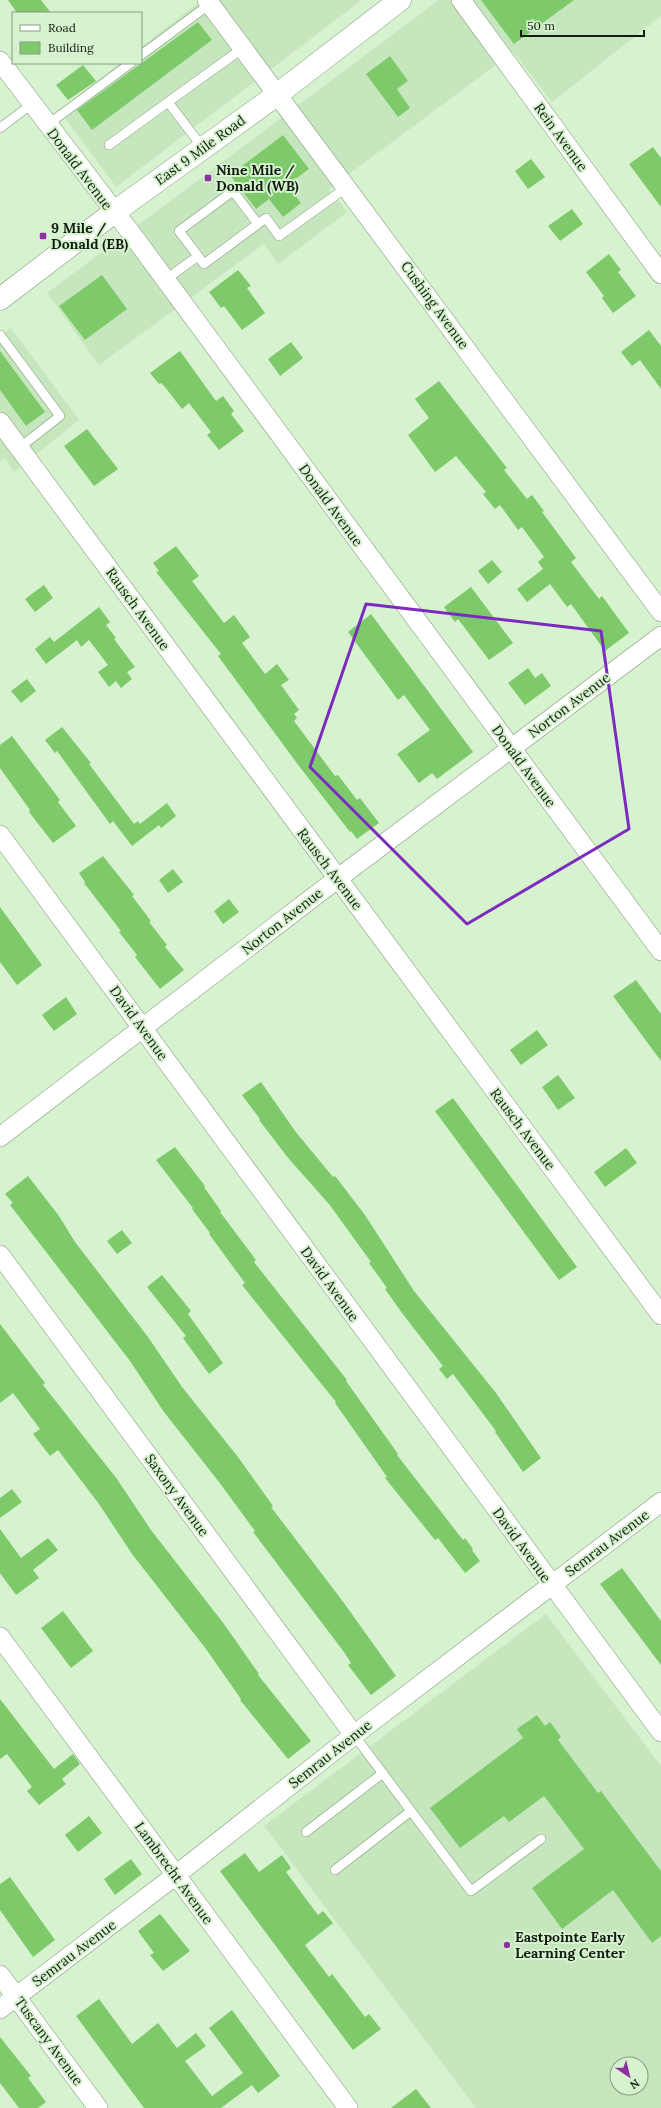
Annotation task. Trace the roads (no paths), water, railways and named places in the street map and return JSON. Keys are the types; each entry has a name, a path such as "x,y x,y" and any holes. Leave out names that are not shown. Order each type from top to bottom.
{"main road":[{"name":"East 9 Mile Road","path":"0,299 113,213 204,149 278,94 400,0"}],"street":[{"name":"Rein Avenue","path":"461,0 661,274"},
{"name":"Cushing Avenue","path":"208,2 278,94 661,612"},
{"name":"Donald Avenue","path":"0,61 113,213 165,280 661,951"},
{"name":"Rausch Avenue","path":"0,422 661,1315"},
{"name":"Norton Avenue","path":"0,1137 337,878 661,636"},
{"name":"David Avenue","path":"0,835 661,1732"},
{"name":"Saxony Avenue","path":"0,1255 354,1735"},
{"name":"Semrau Avenue","path":"0,2008 176,1875 354,1735 661,1502"},
{"name":"Lambrecht Avenue","path":"0,1637 348,2108"},
{"name":"Tuscany Avenue","path":"0,1975 98,2108"}],"lane":[{"path":"142,54 208,2"},
{"path":"109,146 243,48"},
{"path":"47,125 129,64"},
{"path":"168,102 204,149"},
{"path":"0,128 32,104"},
{"path":"258,224 233,191 179,231 204,264 258,224 266,218 279,236 347,187"},
{"path":"165,280 198,256"},
{"path":"0,334 60,416 19,448"},
{"path":"354,1735 471,1891 541,1839"},
{"path":"306,1832 383,1773"},
{"path":"335,1870 411,1811"}],"place":[{"name":"Nine Mile / Donald (WB)","path":"208,178"},
{"name":"9 Mile / Donald (EB)","path":"43,236"},
{"name":"Eastpointe Early Learning Center","path":"507,1945"}]}
